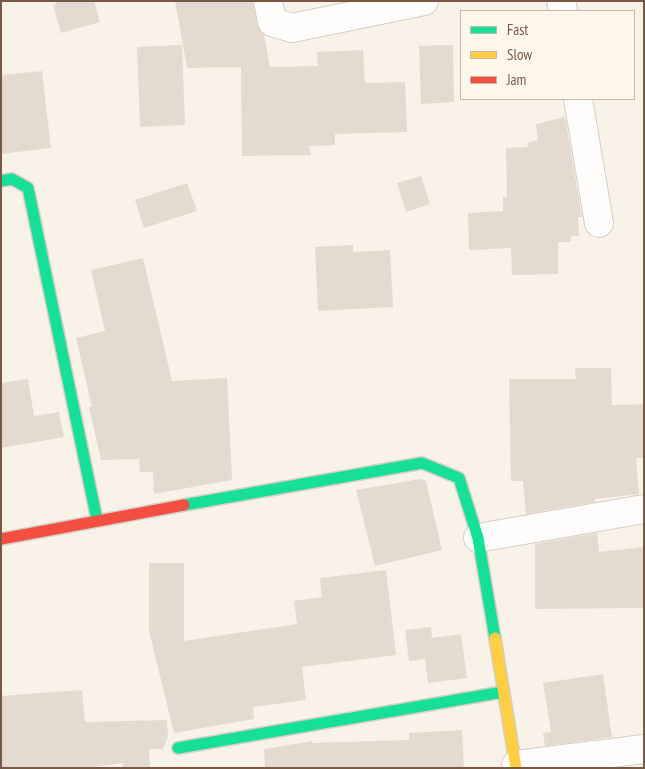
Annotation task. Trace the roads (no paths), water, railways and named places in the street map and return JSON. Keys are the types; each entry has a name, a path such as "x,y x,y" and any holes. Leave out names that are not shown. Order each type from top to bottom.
{"street":[{"path":"268,1 272,22 292,28 424,1"},
{"path":"578,100 599,223"},
{"path":"1,181 12,179 28,188 97,520"},
{"path":"1,539 97,520 422,463 459,478 478,538 516,767 644,749"},
{"path":"478,538 644,509"},
{"path":"178,748 503,692"}]}
